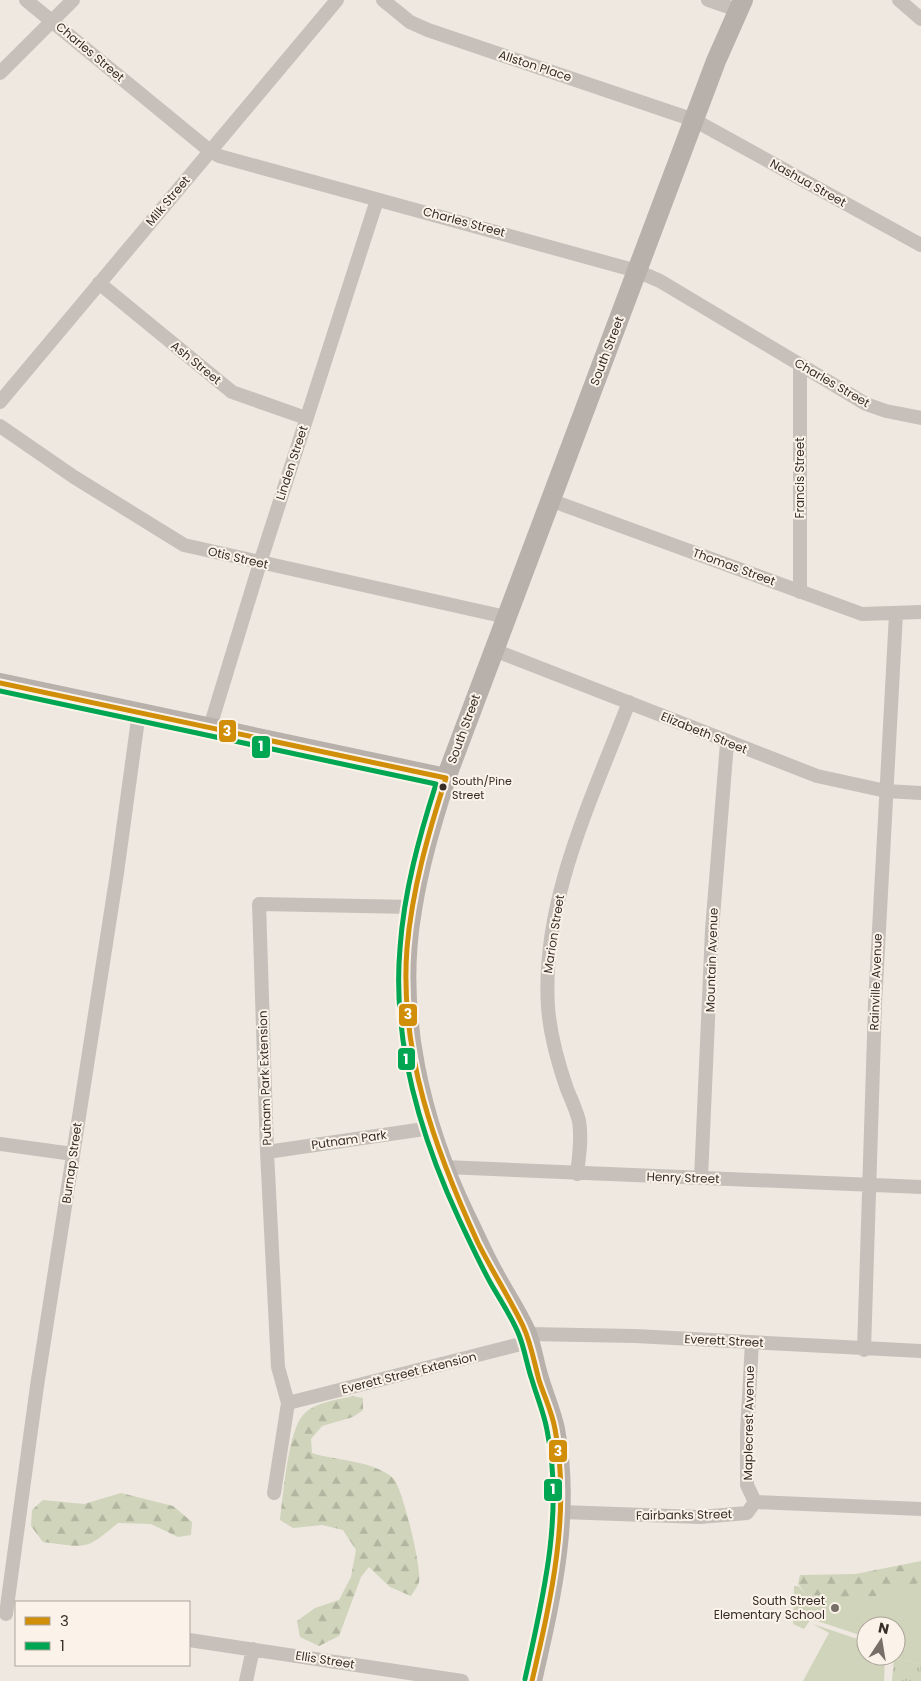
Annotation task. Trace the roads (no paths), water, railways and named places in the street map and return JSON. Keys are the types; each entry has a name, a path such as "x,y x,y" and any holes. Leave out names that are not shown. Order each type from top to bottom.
{"main road":[{"name":"South Street","path":"532,1681 555,1573 562,1512 554,1429 528,1338 491,1270 460,1204 445,1167 419,1087 410,1033 407,955 412,907 421,859 446,778 694,120 740,5"},
{"path":"0,683 446,778"}],"street":[{"name":"Charles Street","path":"26,0 210,151 219,156 637,271 660,281 866,404 886,411 921,418"},
{"path":"0,73 73,0"},
{"name":"Milk Street","path":"0,402 337,0"},
{"name":"Allston Place","path":"383,0 410,22 428,30 694,120"},
{"path":"708,0 740,5"},
{"path":"899,0 921,19"},
{"name":"Nashua Street","path":"694,120 921,245"},
{"name":"Linden Street","path":"210,727 260,563 377,200"},
{"name":"Ash Street","path":"99,283 232,392 306,418"},
{"name":"Francis Street","path":"800,365 800,592"},
{"name":"Otis Street","path":"0,426 74,477 179,542 260,563 506,617"},
{"name":"Thomas Street","path":"550,500 862,614 921,612"},
{"name":"Rainville Avenue","path":"864,1350 869,1184 886,791 896,614"},
{"name":"Elizabeth Street","path":"494,650 629,702 727,743 817,776 886,791 921,793"},
{"name":"Marion Street","path":"577,1174 579,1122 557,1055 549,1015 547,985 549,952 554,920 568,866 629,702"},
{"name":"Burnap Street","path":"7,1614 15,1533 117,873 139,712"},
{"name":"Mountain Avenue","path":"702,1178 712,930 727,743"},
{"name":"Putnam Park Extension","path":"288,1403 278,1367 267,1152 259,904 412,907"},
{"name":"Putnam Park","path":"267,1152 432,1128"},
{"path":"0,1144 73,1154"},
{"name":"Henry Street","path":"445,1167 921,1187"},
{"name":"Everett Street Extension","path":"288,1403 528,1338"},
{"name":"Everett Street","path":"528,1338 752,1342 864,1350 921,1351"},
{"name":"Maplecrest Avenue","path":"752,1342 747,1433 747,1485 755,1502"},
{"path":"274,1493 288,1403"},
{"path":"755,1502 921,1509"},
{"name":"Fairbanks Street","path":"562,1512 700,1517 746,1513 755,1502"},
{"name":"Ellis Street","path":"190,1640 462,1681"},
{"path":"246,1681 252,1649"}],"place":[{"name":"South/Pine Street","path":"443,787"},
{"name":"South Street Elementary School","path":"835,1608"}]}
